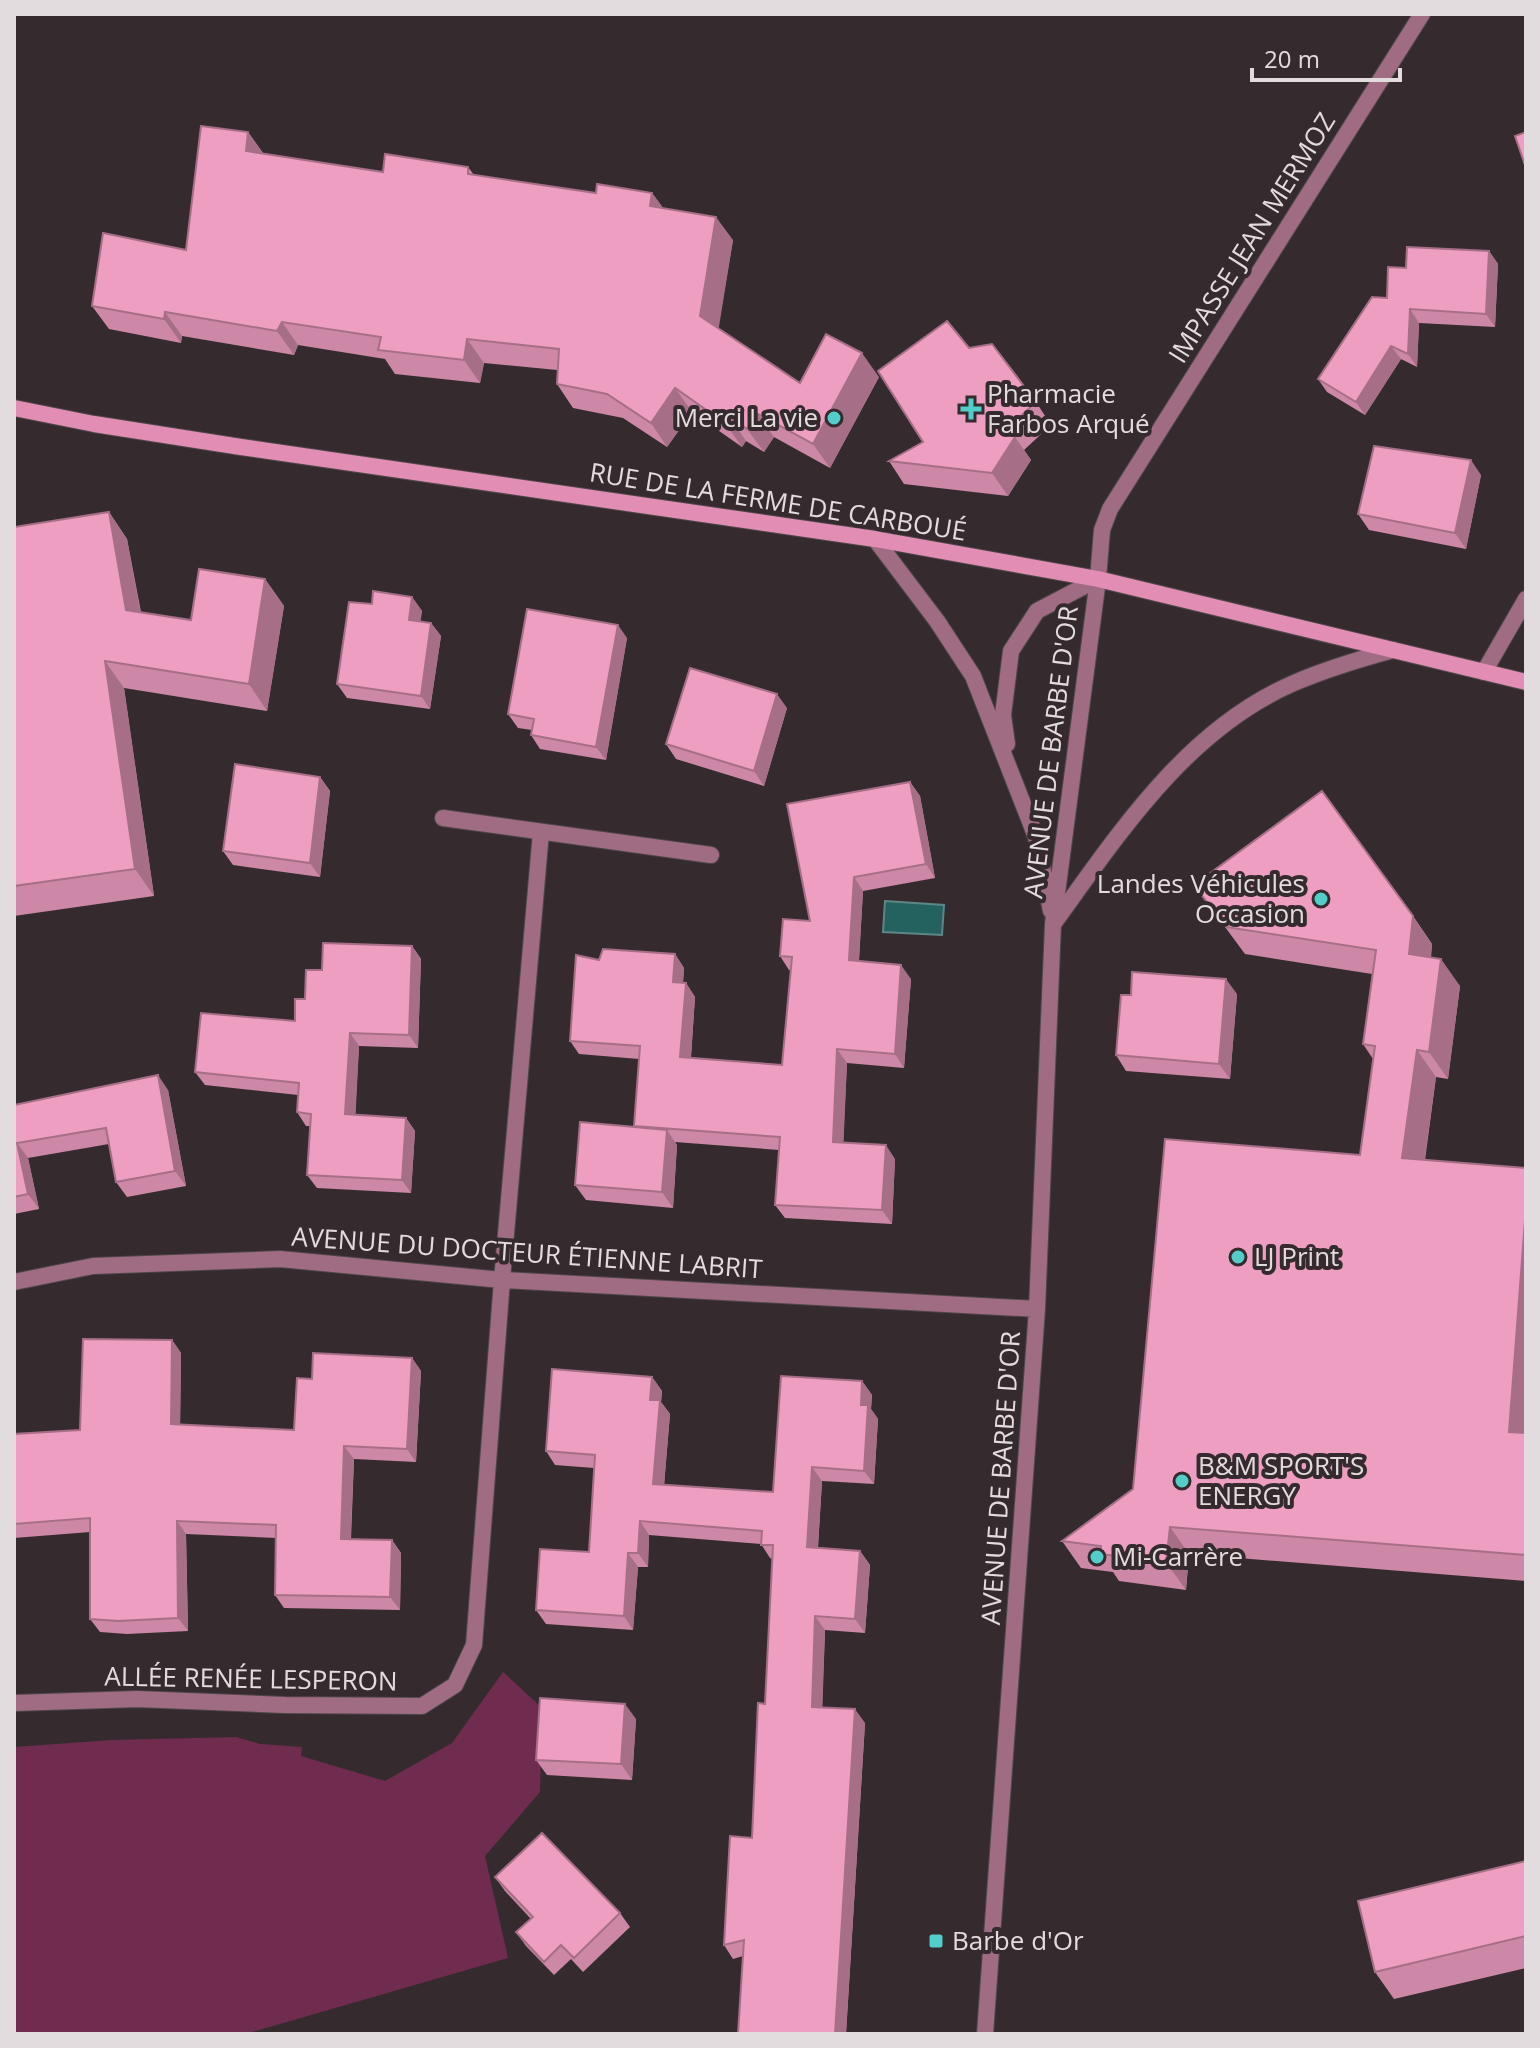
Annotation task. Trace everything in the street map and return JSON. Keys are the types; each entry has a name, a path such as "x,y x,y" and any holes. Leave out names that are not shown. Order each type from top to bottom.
{"street":[{"name":"IMPASSE JEAN MERMOZ","path":"1098,579 1102,530 1110,509 1422,14"},
{"name":"RUE DE LA FERME DE CARBOUÉ","path":"14,408 241,447 875,539 1098,579 1526,682"},
{"name":"AVENUE DE BARBE D'OR","path":"875,539 937,621 973,676 1036,837 1053,924"},
{"name":"AVENUE DE BARBE D'OR","path":"1009,765 1003,715 1011,651 1037,611 1098,579"},
{"name":"AVENUE DE BARBE D'OR","path":"985,2034 1037,1309 1053,924 1098,579"},
{"path":"1484,672 1526,599"},
{"name":"AVENUE DE BARBE D'OR","path":"1053,924 1127,821 1197,747 1242,712 1292,683 1341,664 1393,650"},
{"path":"443,818 711,855"},
{"name":"ALLÉE RENÉE LESPERON","path":"14,1703 137,1699 422,1706 455,1685 474,1645 541,832"},
{"name":"AVENUE DU DOCTEUR ÉTIENNE LABRIT","path":"14,1282 93,1266 280,1259 502,1280 1037,1309"}],"shaded area":[{"path":"503,1672 542,1708 540,1792 485,1856 508,1958 245,2034 14,2034 14,1747 112,1740 236,1737 260,1744 302,1747 301,1756 385,1781 452,1743"}],"water":[{"path":"885,901 944,905 942,935 883,932"}],"building":[{"path":"201,126 248,132 246,151 383,172 385,154 468,167 468,174 596,193 597,184 652,193 650,206 716,217 700,316 800,383 826,334 862,353 813,444 758,414 747,429 730,417 725,423 675,388 651,423 607,394 557,384 559,349 467,339 464,360 378,350 381,337 282,322 277,331 165,312 164,319 92,306 103,233 186,250"},
{"path":"1526,132 1526,168 1515,136"},
{"path":"1407,247 1489,251 1486,314 1410,309 1408,354 1391,346 1356,402 1318,379 1372,297 1387,298 1388,267 1406,268"},
{"path":"947,321 969,348 992,344 1036,402 1008,428 1015,437 992,473 889,461 923,442 878,371"},
{"path":"1374,446 1471,460 1455,533 1358,514"},
{"path":"109,512 126,610 191,620 199,569 265,579 249,684 105,661 135,869 14,886 14,527"},
{"path":"373,591 412,597 409,620 431,623 421,696 337,684 349,602 372,604"},
{"path":"527,609 618,625 596,747 531,735 534,719 508,714"},
{"path":"690,668 777,694 754,771 666,744"},
{"path":"235,764 320,777 310,863 223,851"},
{"path":"910,782 926,864 854,877 849,960 901,965 895,1054 837,1049 833,1142 886,1145 882,1210 775,1205 780,1137 634,1126 640,1046 570,1041 576,955 599,960 603,949 675,954 673,982 686,983 680,1057 782,1065 792,957 780,956 783,919 810,921 787,804"},
{"path":"1322,791 1413,916 1409,954 1441,959 1429,1052 1417,1050 1402,1158 1526,1168 1526,1207 1509,1432 1526,1433 1526,1555 1170,1527 1166,1562 1100,1554 1101,1546 1062,1541 1133,1489 1165,1139 1360,1155 1375,1046 1363,1044 1376,950 1226,927 1194,885"},
{"path":"323,943 412,946 409,1035 350,1033 345,1114 406,1118 402,1180 307,1175 311,1114 297,1112 299,1083 195,1072 201,1013 295,1021 295,999 305,999 306,970 322,970"},
{"path":"1132,972 1226,979 1219,1064 1116,1055 1121,995 1131,995"},
{"path":"158,1075 175,1171 116,1182 106,1128 17,1143 28,1194 14,1197 14,1105"},
{"path":"580,1122 667,1130 662,1192 575,1185"},
{"path":"83,1339 172,1340 171,1424 294,1430 297,1378 312,1379 313,1353 412,1358 407,1449 344,1446 341,1539 392,1540 390,1597 275,1595 276,1525 177,1521 178,1618 90,1619 90,1518 14,1524 14,1434 80,1430"},
{"path":"552,1369 652,1377 650,1400 660,1400 653,1484 773,1492 781,1376 862,1381 861,1405 868,1405 864,1471 812,1467 807,1547 860,1551 855,1619 815,1616 812,1707 855,1709 835,2034 738,2034 744,1940 724,1945 730,1836 752,1838 758,1703 765,1704 773,1545 761,1545 762,1531 640,1521 638,1553 628,1553 624,1616 536,1610 540,1549 589,1552 595,1455 546,1451"},
{"path":"540,1698 625,1704 621,1764 536,1760"},
{"path":"542,1833 620,1913 574,1958 561,1945 544,1962 516,1932 533,1917 495,1877"},
{"path":"1526,1861 1526,1936 1375,1972 1358,1901"}],"place":[{"name":"Pharmacie Farbos Arqué","path":"971,409"},
{"name":"Merci La vie","path":"834,418"},
{"name":"Landes Véhicules Occasion","path":"1321,899"},
{"name":"LJ Print","path":"1238,1257"},
{"name":"B&M SPORT'S ENERGY","path":"1182,1481"},
{"name":"Mi-Carrère","path":"1097,1557"},
{"name":"Barbe d'Or","path":"936,1941"}]}
